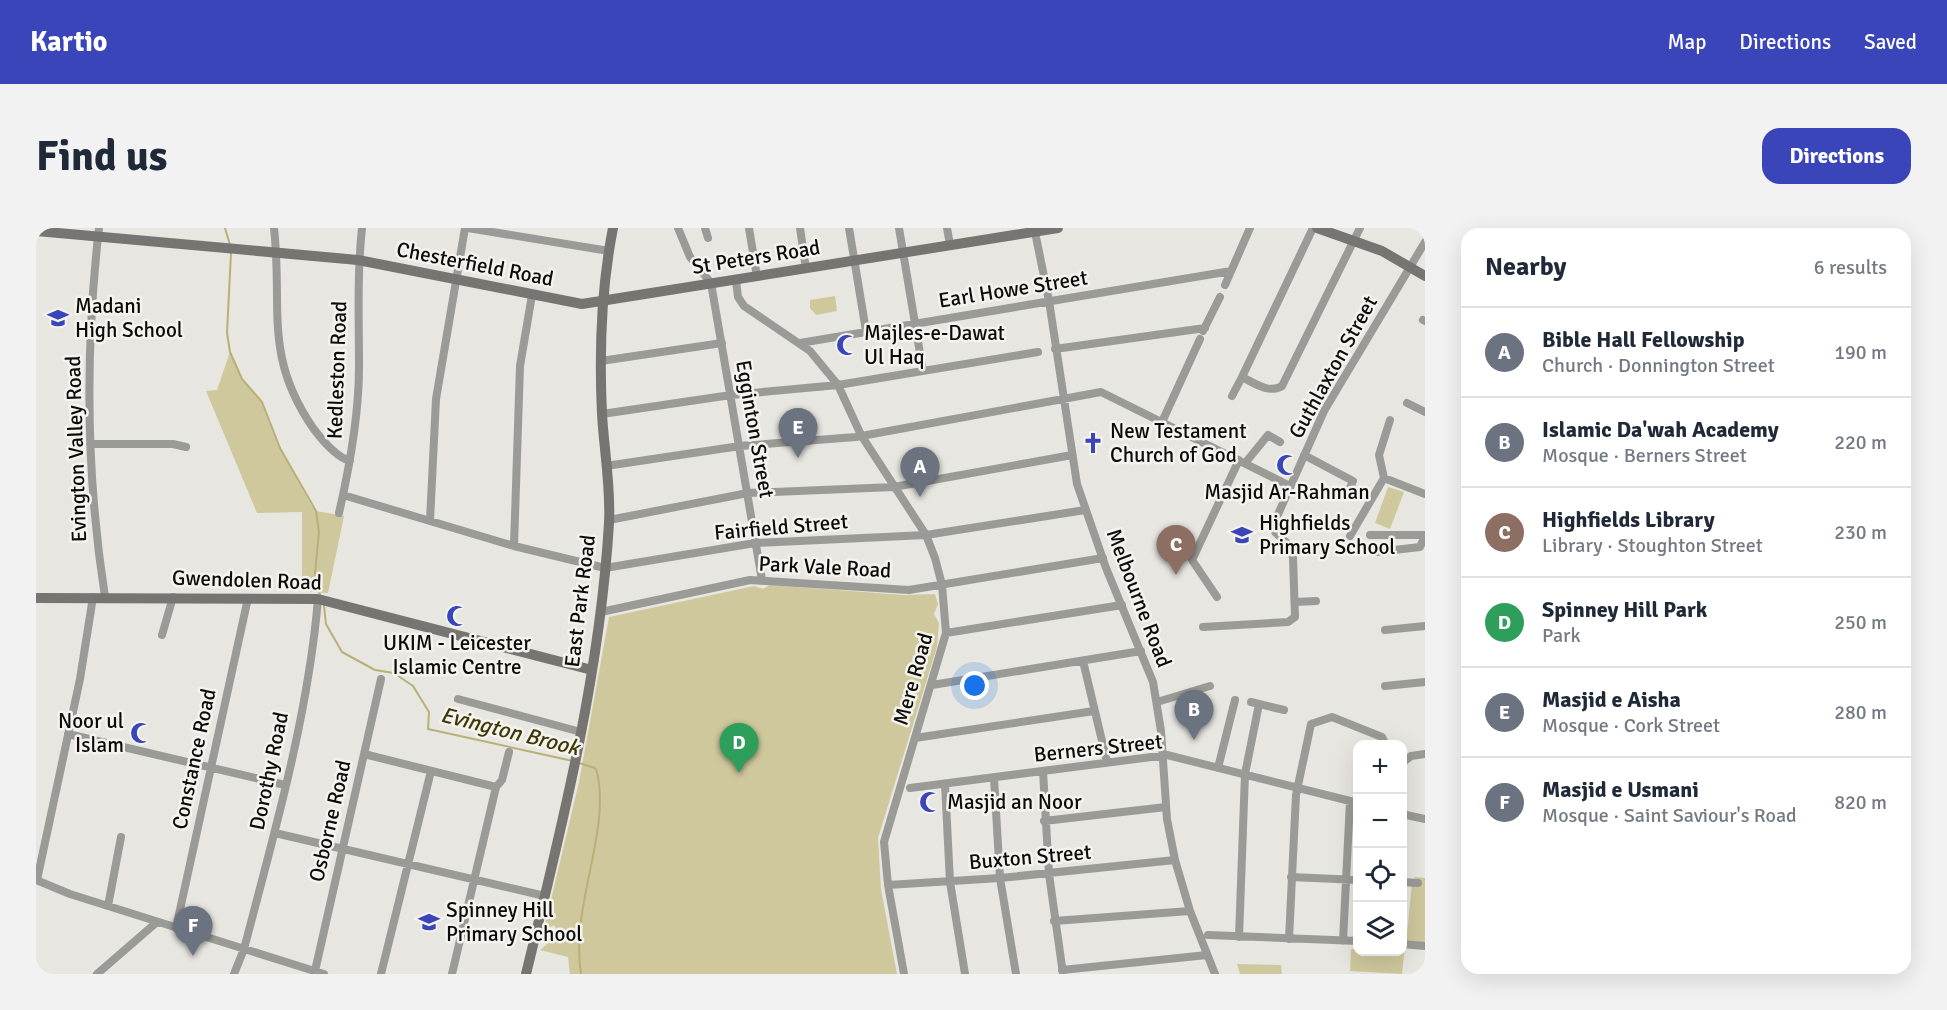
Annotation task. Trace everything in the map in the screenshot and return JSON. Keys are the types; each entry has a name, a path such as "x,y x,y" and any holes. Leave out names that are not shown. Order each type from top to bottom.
{"street":[{"path":"274,228 277,251 276,327 288,383 297,404 320,438 344,459 350,461"},
{"name":"Kedleston Road","path":"339,513 357,414 358,260 362,228"},
{"path":"430,521 436,399 467,228 609,251"},
{"name":"East Park Road","path":"526,974 575,762 601,612 609,520 602,414 602,301 613,228"},
{"path":"678,228 690,257 711,283"},
{"path":"705,228 708,238"},
{"path":"749,228 757,277"},
{"path":"800,228 806,269"},
{"path":"849,228 866,331"},
{"path":"899,228 923,371"},
{"path":"947,228 950,245"},
{"name":"St Peters Road","path":"602,301 1058,228"},
{"path":"1225,285 1250,228"},
{"path":"1232,396 1315,228 1354,241 1411,267 1425,276"},
{"path":"1242,377 1268,389 1276,390 1282,386 1360,228"},
{"name":"Melbourne Road","path":"1035,230 1049,301 1072,455 1085,510 1153,682 1164,756 1166,807 1175,860 1190,911 1215,974"},
{"name":"Chesterfield Road","path":"36,231 95,234 358,260 582,304 602,301"},
{"name":"Evington Valley Road","path":"95,234 89,364 90,444 95,532 105,597"},
{"name":"Guthlaxton Street","path":"1296,602 1292,551 1275,532 1275,521 1324,411 1425,242"},
{"name":"Earl Howe Street","path":"800,343 1231,271"},
{"name":"Mere Road","path":"736,281 738,297 744,306 810,351 838,386 861,435 926,536 942,585 945,633 932,685 884,842 888,885 904,974"},
{"name":"Egginton Street","path":"711,283 762,580"},
{"path":"514,546 520,366 532,295"},
{"path":"1162,422 1220,297"},
{"path":"1055,349 1202,333"},
{"path":"601,361 722,343"},
{"path":"602,414 731,394 838,386 1038,352"},
{"path":"606,466 740,446 861,435 1101,392 1290,486"},
{"path":"1407,403 1425,412"},
{"path":"1350,536 1384,478 1378,455 1390,420"},
{"path":"1217,597 1192,560 1242,461 1268,435 1280,442"},
{"path":"90,444 173,444 186,447"},
{"path":"609,520 748,493 894,487 1072,455"},
{"path":"1304,455 1353,481 1347,495"},
{"path":"1384,478 1425,494"},
{"path":"343,495 514,546 605,568"},
{"name":"Fairfield Street","path":"605,568 755,543 926,536 1085,510"},
{"path":"1370,535 1425,535 1420,547 1377,552"},
{"name":"Park Vale Road","path":"601,612 750,580 909,590 1103,558"},
{"path":"93,597 68,734 36,880 157,922 324,974"},
{"path":"162,635 173,597"},
{"name":"Gwendolen Road","path":"36,598 321,599 591,670"},
{"name":"Constance Road","path":"176,928 248,598"},
{"name":"Dorothy Road","path":"234,974 244,949 275,833 314,650 321,599"},
{"path":"1203,627 1290,621 1295,618 1296,602 1316,601"},
{"path":"945,633 1122,605"},
{"path":"1385,630 1425,626"},
{"path":"932,685 1141,651"},
{"path":"1083,661 1107,762"},
{"name":"Osborne Road","path":"315,971 381,679"},
{"path":"1386,686 1425,682"},
{"path":"1157,702 1210,686"},
{"path":"458,699 581,732"},
{"path":"1218,768 1235,700"},
{"path":"1239,937 1245,774 1255,703 1284,710"},
{"path":"915,738 1094,711"},
{"path":"1289,939 1298,787 1311,723 1332,717 1382,737 1384,740"},
{"path":"68,734 285,785"},
{"path":"452,974 496,787 502,780 509,752"},
{"path":"364,754 496,787"},
{"path":"1407,759 1425,754"},
{"name":"Berners Street","path":"910,788 1164,756 1353,802"},
{"path":"381,974 431,771"},
{"path":"1043,771 1044,821 1049,874 1063,972 1207,955"},
{"path":"994,778 1000,878 1016,974"},
{"path":"945,784 950,882 965,974"},
{"path":"1044,821 1166,807"},
{"path":"1343,941 1345,879 1353,811"},
{"path":"1407,815 1425,819"},
{"path":"275,833 545,896"},
{"path":"108,906 121,837"},
{"name":"Buxton Street","path":"888,885 1049,874 1175,860"},
{"path":"1291,876 1353,880"},
{"path":"1407,882 1418,883"},
{"path":"1054,921 1190,911"},
{"path":"97,974 157,922"},
{"path":"1208,935 1353,942"},
{"path":"1407,944 1425,945"}],"shaded area":[{"path":"835,296 837,311 816,315 810,308 810,300"},
{"path":"230,352 242,379 262,402 280,448 311,505 316,511 344,516 328,593 302,591 302,512 257,513 206,391 217,390"},
{"path":"1388,487 1404,492 1390,529 1375,523"},
{"path":"770,585 904,595 935,594 938,604 934,614 939,623 937,647 878,838 881,889 897,974 570,974 568,957 540,950 559,934 554,925 547,929 545,925 579,782 609,617 754,586 763,589"},
{"path":"1415,877 1425,878 1425,945 1407,943 1412,884"},
{"path":"1351,949 1353,949 1353,956 1404,956 1402,974 1350,971"},
{"path":"1237,964 1281,965 1282,974 1240,974"}],"waterway":[{"name":"Evington Brook","path":"225,228 230,245"},
{"name":"Evington Brook","path":"231,253 227,333 230,352 242,379 262,402 280,448 316,511 319,532 315,573 320,595"},
{"name":"Evington Brook","path":"324,606 326,624 342,652 375,670 394,673 413,686 429,712 428,729 573,761"},
{"name":"Evington Brook","path":"579,763 595,768 600,796 599,820 581,922 579,948 581,974"}],"place":[{"name":"Madani High School","path":"58,318"},
{"name":"Majles-e-Dawat Ul Haq","path":"847,345"},
{"name":"New Testament Church of God","path":"1093,443"},
{"name":"Masjid e Aisha","path":"798,458"},
{"name":"Masjid Ar-Rahman","path":"1287,465"},
{"name":"Bible Hall Fellowship","path":"920,497"},
{"name":"Highfields Primary School","path":"1242,535"},
{"name":"Highfields Library","path":"1176,575"},
{"name":"UKIM - Leicester Islamic Centre","path":"457,616"},
{"name":"Noor ul Islam","path":"141,733"},
{"name":"Islamic Da'wah Academy","path":"1194,740"},
{"name":"Spinney Hill Park","path":"739,773"},
{"name":"Masjid an Noor","path":"930,802"},
{"name":"Spinney Hill Primary School","path":"429,922"},
{"name":"Masjid e Usmani","path":"193,956"}]}
